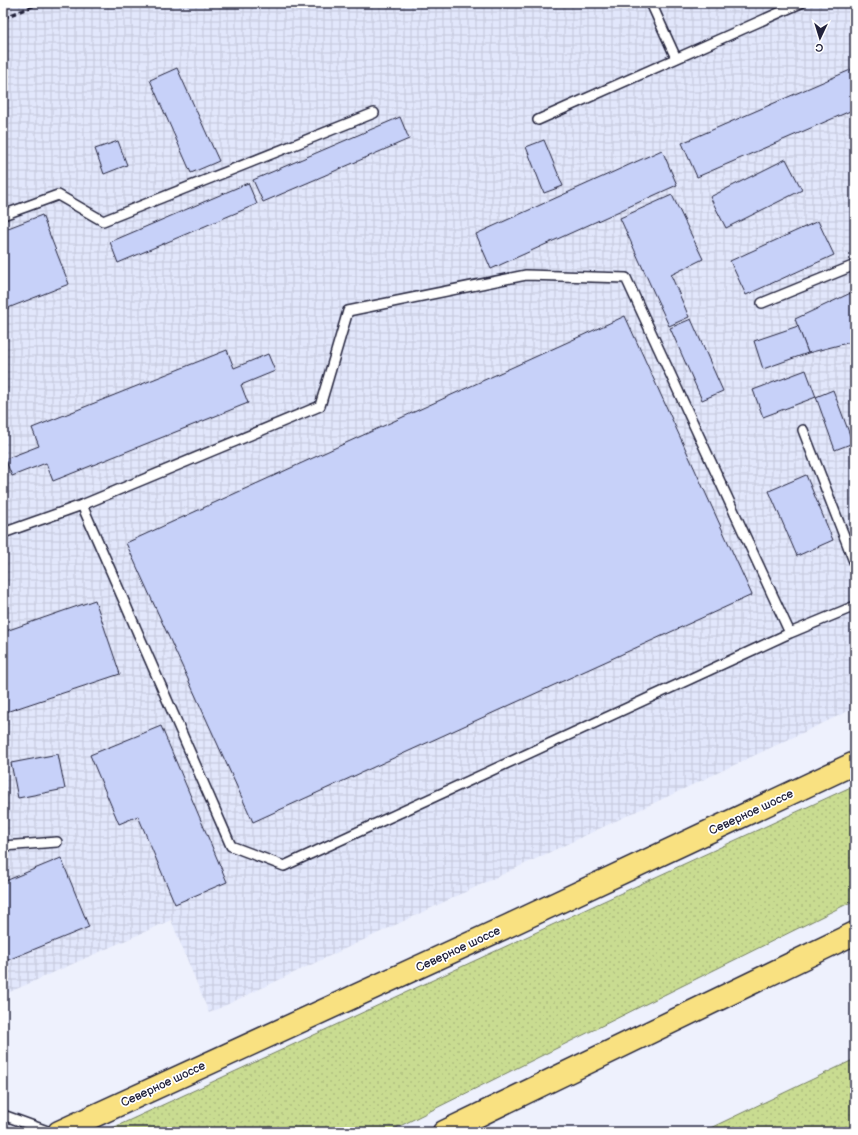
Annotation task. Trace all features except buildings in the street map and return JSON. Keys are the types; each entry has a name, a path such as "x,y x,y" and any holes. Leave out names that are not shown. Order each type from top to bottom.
{"main road":[{"name":"Северное шоссе","path":"59,1132 510,925 855,763"},
{"path":"444,1132 855,933"}],"lane":[{"path":"651,3 676,58"},
{"path":"538,120 801,3"},
{"path":"3,215 58,195 103,220 374,113"},
{"path":"762,303 855,265"},
{"path":"3,533 82,505 320,406 348,311 526,275 626,278 790,633"},
{"path":"803,430 855,564"},
{"path":"82,505 231,846 284,866 790,633 855,606"},
{"path":"3,846 57,842"},
{"path":"3,1115 50,1132"}],"shaded area":[{"path":"3,3 855,3 855,708 209,1013 171,920 3,995"}],"green space":[{"path":"855,785 855,900 388,1132 104,1132"},
{"path":"855,1059 855,1132 702,1132"}],"railway":[{"path":"3,18 41,3"}]}
